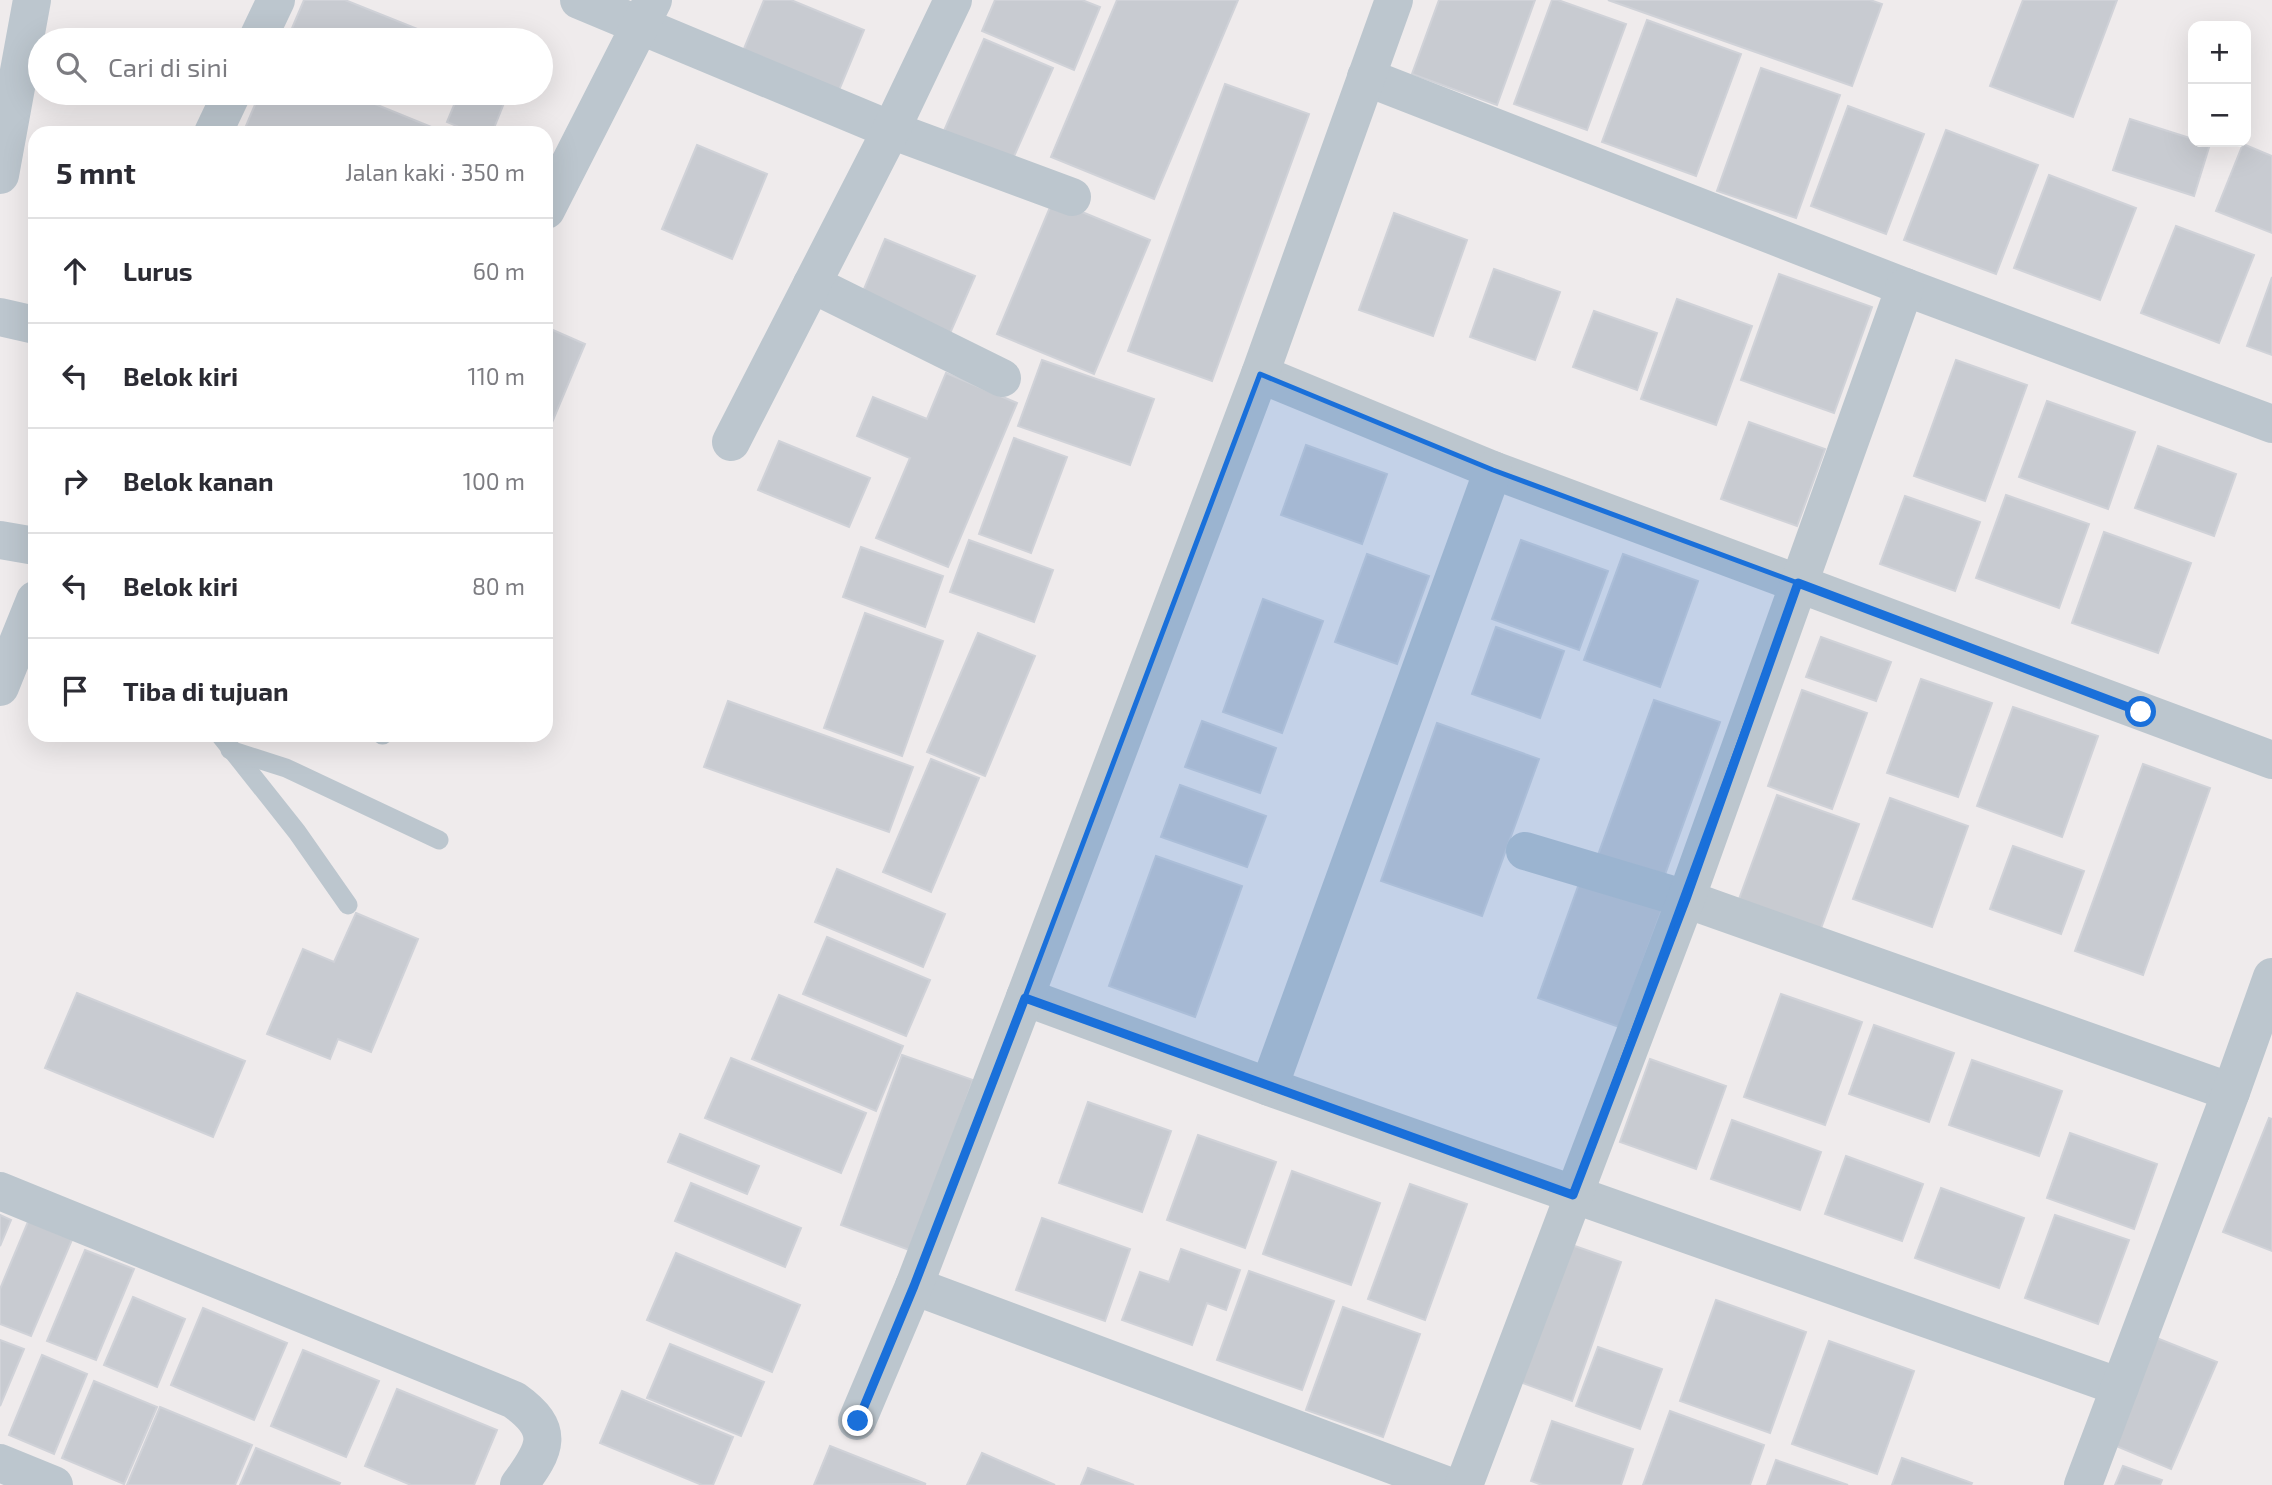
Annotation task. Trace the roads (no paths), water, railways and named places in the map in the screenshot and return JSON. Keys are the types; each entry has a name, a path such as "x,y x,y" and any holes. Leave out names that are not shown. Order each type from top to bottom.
{"street":[{"path":"0,175 32,0"},
{"path":"263,28 276,0"},
{"path":"579,0 647,12 891,130 1072,197"},
{"path":"731,442 891,130 953,0"},
{"path":"858,1421 914,1286 1025,998 1260,374 1394,0"},
{"path":"553,196 647,12"},
{"path":"1366,77 1905,287 2272,424"},
{"path":"216,126 226,105"},
{"path":"812,284 1002,378"},
{"path":"1464,1485 1686,899 1905,287"},
{"path":"0,317 28,323"},
{"path":"1260,374 1493,470 2272,760"},
{"path":"1269,1087 1493,470"},
{"path":"0,540 28,545"},
{"path":"0,687 28,617"},
{"path":"1525,851 1686,899 2231,1092"},
{"path":"2083,1485 2272,977"},
{"path":"1025,998 1573,1195 2120,1387"},
{"path":"0,1191 514,1400 529,1411 539,1427 543,1443 539,1459 519,1485"},
{"path":"914,1286 1446,1485"},
{"path":"0,1463 54,1485"}],"lane":[{"path":"225,742 439,840"},
{"path":"225,742 297,832 348,905"}]}
